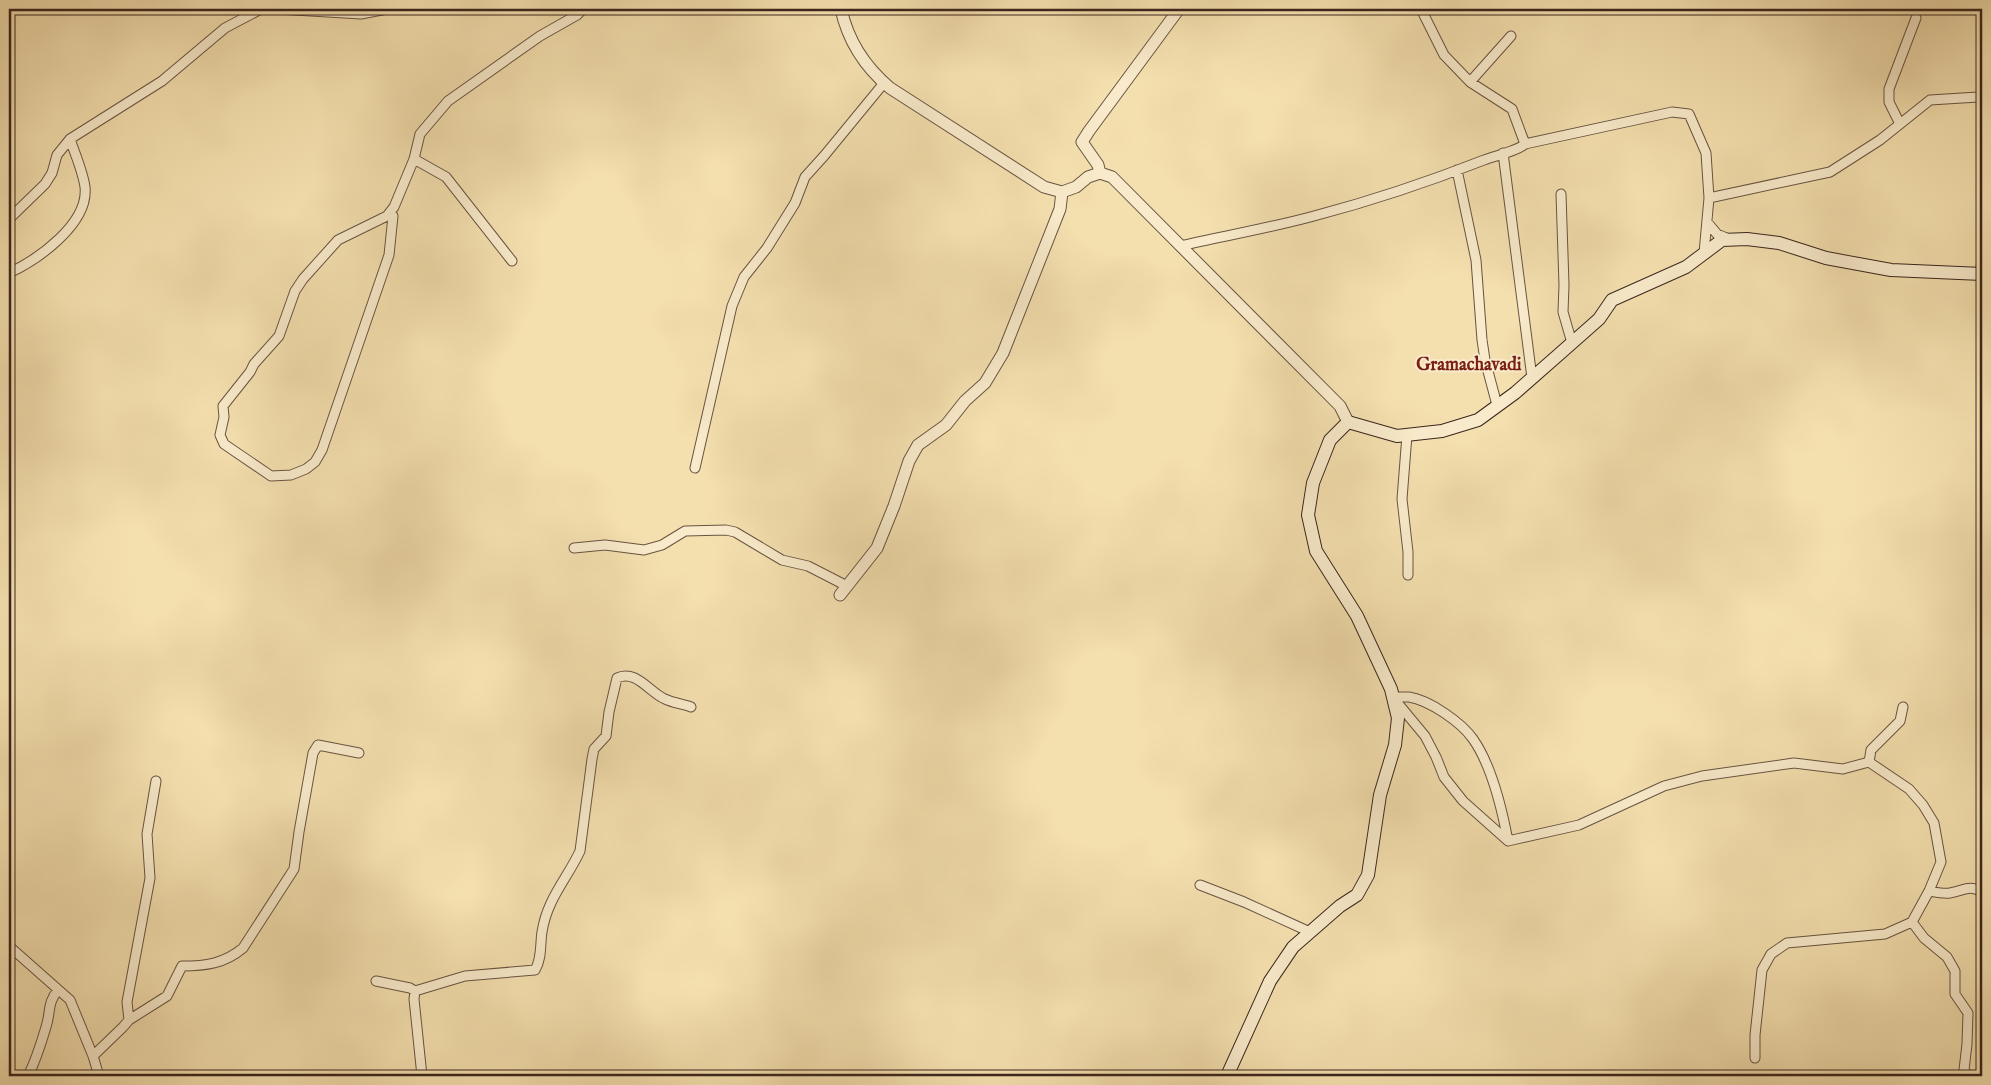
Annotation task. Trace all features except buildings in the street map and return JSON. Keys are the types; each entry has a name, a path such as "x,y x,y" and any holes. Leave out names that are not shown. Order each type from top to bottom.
{"main road":[{"path":"1226,1076 1270,981 1293,947 1340,906 1357,895 1368,875 1380,795 1395,745 1398,718 1391,689 1357,616 1316,551 1308,515 1313,483 1330,440 1348,422 1397,436 1442,432 1478,420 1532,378 1599,319 1612,300 1686,267 1722,240 1747,238 1779,243 1826,258 1891,270 1981,270"}],"street":[{"path":"9,220 45,184 52,173 57,155 70,139 162,81 225,28 260,9"},
{"path":"276,9 362,14 387,9"},
{"path":"387,216 393,216 389,255 322,450 315,462 306,469 290,475 271,476 224,444 220,435 224,417 223,406 250,372 254,364 279,336 295,291 303,279 338,240 387,216 394,207 414,159 420,134 448,101 540,36 583,9"},
{"path":"841,9 844,22 855,48 877,77 1044,187 1062,192 1076,188 1088,177 1100,173 1112,177 1340,406 1348,422"},
{"path":"1100,173 1098,165 1082,142 1179,9"},
{"path":"1421,9 1444,55 1470,82 1512,109 1525,144"},
{"path":"1900,124 1889,102 1889,89 1916,18"},
{"path":"1470,82 1512,36"},
{"path":"694,468 732,306 744,277 767,248 795,203 804,177 824,156 884,83"},
{"path":"1709,198 1830,172 1880,140 1930,100 1978,97 1982,94"},
{"path":"1180,246 1313,217 1387,195 1503,153 1522,148 1525,144 1672,112 1688,114 1706,153 1709,198 1704,253"},
{"path":"9,274 27,265 72,227 78,217 85,188 70,139"},
{"path":"1503,153 1532,378"},
{"path":"414,159 446,177 512,261"},
{"path":"1457,170 1476,260 1485,360 1497,405"},
{"path":"574,548 605,545 644,550 662,544 685,531 726,530 735,532 782,560 808,566 843,590 877,548 909,461 918,445 946,425 965,401 985,383 1002,353 1060,208 1062,192"},
{"path":"1561,194 1563,312 1572,343"},
{"path":"1707,222 1717,234 1732,240"},
{"path":"1407,435 1402,499 1408,552 1408,575"},
{"path":"415,992 464,976 535,970 539,965 542,930 552,897 580,851 594,749 606,736 609,712 617,678 628,676 639,680 665,699 691,707"},
{"path":"1393,697 1425,736 1444,777 1463,801 1508,841"},
{"path":"1393,697 1410,697 1433,705 1473,738 1487,768 1501,808 1508,841"},
{"path":"1869,762 1871,750 1900,720 1902,707"},
{"path":"93,1056 124,1028 129,1020 167,996 182,966 207,966 234,956 243,948 294,869 298,832 313,753 318,745 359,753"},
{"path":"1508,841 1579,825 1664,786 1702,776 1753,770 1794,762 1843,770 1869,762"},
{"path":"1755,1058 1755,1035 1762,970 1771,954 1788,943 1886,934 1912,922 1929,892 1941,862 1934,823 1923,805 1909,789 1869,762"},
{"path":"129,1020 127,1002 150,878 147,834 156,781"},
{"path":"1200,885 1244,902 1310,932"},
{"path":"1929,892 1949,894 1964,888 1975,888 1982,892"},
{"path":"1912,922 1924,938 1947,958 1955,972 1955,994 1968,1012 1964,1070 1969,1076"},
{"path":"9,946 70,1000 93,1056 99,1076"},
{"path":"376,981 410,988 415,992"},
{"path":"28,1076 36,1060 47,1024 51,998 58,990"},
{"path":"415,992 414,999 422,1076"}],"district":[{"name":"Gramachavadi","path":"1469,364"}]}
